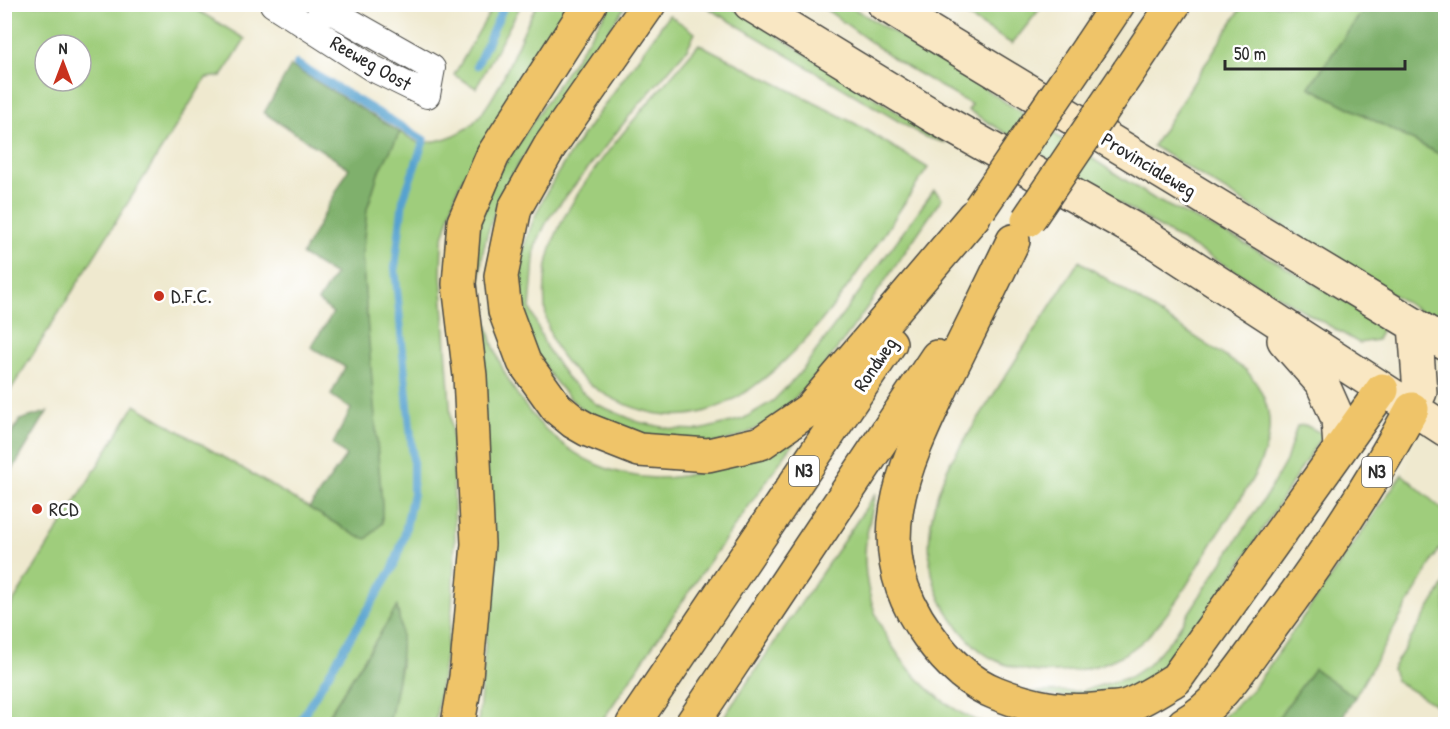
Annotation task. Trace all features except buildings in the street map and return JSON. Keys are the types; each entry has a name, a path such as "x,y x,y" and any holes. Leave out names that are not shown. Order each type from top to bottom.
{"highway":[{"path":"458,724 466,677 478,544 470,375 459,284 464,222 494,155 590,4"},
{"name":"N3","path":"649,4 550,146 515,208 501,276 505,311 524,362 557,408 574,422 639,450 708,456 761,443 810,409 974,216"},
{"name":"Rondweg","path":"633,724 1118,4"},
{"name":"N3","path":"692,724 1013,241 1174,4"},
{"name":"N3","path":"1013,241 914,444 898,491 893,523 897,572 915,615 945,659 983,688 1028,705 1073,713 1127,706 1176,679 1382,390"},
{"name":"N3","path":"1184,724 1225,689 1298,592 1339,533 1390,450 1412,409"}],"main road":[{"path":"750,4 935,117 1146,236 1446,430"},
{"name":"Provincialeweg","path":"884,4 1446,344"},
{"path":"1257,309 1322,383 1338,419 1340,448"},
{"path":"1415,325 1433,378"},
{"path":"1382,390 1403,377 1433,378"},
{"path":"1412,409 1420,392 1433,378"}],"street":[{"name":"Reeweg Oost","path":"273,4 372,68 427,95 432,68 319,4"}],"green space":[{"path":"4,5 189,5 245,39 222,76 206,78 5,399"},
{"path":"494,5 521,5 476,88 454,75"},
{"path":"537,5 572,5 472,161 457,190 442,241 441,274 452,434 455,539 452,609 435,724 389,724 401,665 397,607 323,724 5,724 4,617 135,405 357,536 382,523 362,256 367,209 378,174 400,132 420,144 448,138 472,124 483,112 492,99"},
{"path":"611,5 626,5 518,165 491,223 480,270 480,292 498,359 528,410 548,432 571,450 596,464 624,474 654,478 692,474 731,461 804,428 705,568 600,724 478,724 490,594 474,241 493,181"},
{"path":"703,5 729,5 946,143 925,137"},
{"path":"820,5 848,5 950,66 1156,200 1239,240 1363,312 1376,322 1381,331 1377,340 1359,343 1162,229 968,110 972,105 897,61"},
{"path":"949,5 1043,5 1012,44"},
{"path":"1243,5 1367,5 1309,87 1445,157 1445,327 1153,146"},
{"path":"1367,5 1445,5 1445,157 1309,87"},
{"path":"669,15 695,33 687,49 631,114 548,219 535,247 530,308 546,347 568,379 596,404 638,422 672,429 700,430 743,419 773,401 800,373 934,190 942,198 847,336 796,397 765,423 746,434 712,444 690,446 658,441 612,427 581,408 548,372 529,338 520,304 520,271 527,238 540,206 576,144"},
{"path":"699,44 856,124 928,168 849,285 804,341 779,366 746,392 722,405 696,414 668,415 648,412 608,396 590,385 574,371 561,356 548,328 545,279 552,245 578,194 617,140"},
{"path":"291,66 400,132 378,174 367,209 362,256 382,504 382,523 367,539 357,536 309,508 346,456 333,444 351,409 331,395 345,367 311,347 333,313 318,301 335,275 302,255 349,168 264,113"},
{"path":"1079,261 1246,370 1264,398 1269,431 1263,457 1250,484 1177,600 1147,637 1115,659 1095,666 1075,671 1033,671 1013,667 988,656 970,641 950,616 933,578 930,559 932,518 936,499 951,461"},
{"path":"47,412 5,482 5,444 20,420"},
{"path":"1305,425 1323,434 1205,620 1175,661 1151,682 1105,702 1021,692 1081,691 1130,677 1148,665 1173,637 1269,491 1286,461 1297,426"},
{"path":"1402,474 1444,511 1445,539 1355,697 1314,669 1274,724 1216,724 1253,689"},
{"path":"876,493 868,527 865,562 868,588 887,637 919,680 939,698 961,713 984,724 719,724"},
{"path":"1445,583 1445,711 1396,681 1392,669"},
{"path":"397,607 401,651 389,724 323,724"},
{"path":"1314,669 1355,697 1338,724 1274,724"}],"waterway":[{"path":"477,65 505,4"},
{"path":"297,64 424,140 403,200 395,268 413,459 413,493 404,537 393,568 298,724"}],"place":[{"name":"D.F.C.","path":"159,296"},
{"name":"RCD","path":"37,509"}]}
